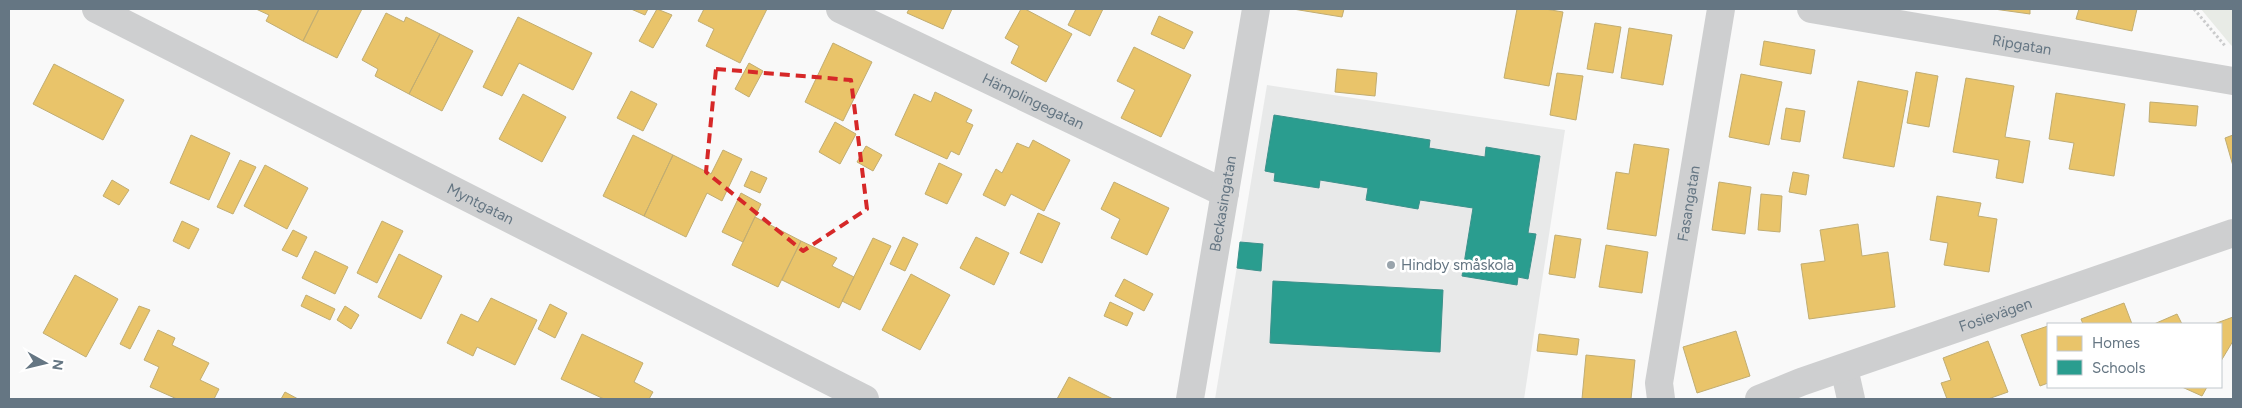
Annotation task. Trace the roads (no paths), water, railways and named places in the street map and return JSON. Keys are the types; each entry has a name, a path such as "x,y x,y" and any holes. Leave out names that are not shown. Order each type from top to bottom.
{"street":[{"name":"Myntgatan","path":"96,9 865,399"},
{"name":"Hämplingegatan","path":"840,9 1225,193"},
{"name":"Beckasingatan","path":"1190,399 1256,9"},
{"name":"Fasangatan","path":"1661,399 1659,383 1721,9"},
{"name":"Ripgatan","path":"1811,9 2233,81"},
{"name":"Fosievägen","path":"1759,399 1801,382 2233,233"},
{"path":"1844,368 1851,399"}],"place":[{"name":"Hindby småskola","path":"1391,265"}]}
